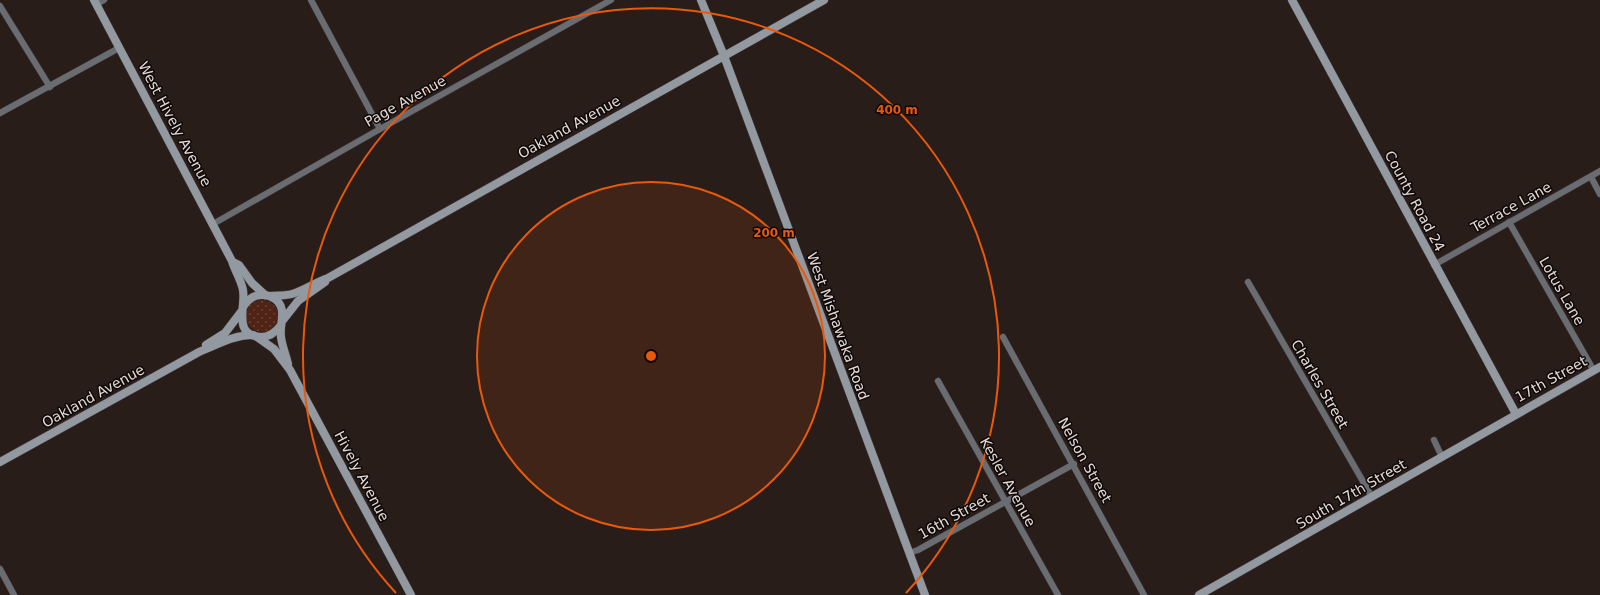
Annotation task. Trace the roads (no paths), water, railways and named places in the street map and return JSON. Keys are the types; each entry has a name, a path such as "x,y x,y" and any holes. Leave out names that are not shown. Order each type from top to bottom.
{"street":[{"path":"95,2 104,0"},
{"path":"311,0 380,129"},
{"name":"Page Avenue","path":"213,224 611,0"},
{"name":"West Mishawaka Road","path":"701,0 724,56 925,595"},
{"name":"Oakland Avenue","path":"268,295 284,296 293,294 328,278 824,0"},
{"name":"County Road 24","path":"1292,0 1516,414"},
{"name":"West Hively Avenue","path":"95,2 232,261"},
{"path":"0,6 50,87"},
{"path":"0,114 119,48"},
{"name":"Terrace Lane","path":"1434,264 1600,171"},
{"path":"1591,177 1600,194"},
{"name":"Lotus Lane","path":"1509,222 1597,369"},
{"name":"Hively Avenue","path":"232,261 239,266 245,276 252,283 276,300 280,306 283,312 282,343 290,370"},
{"name":"Hively Avenue","path":"232,261 243,290 241,318 243,325 247,331 274,349 290,370 411,595"},
{"name":"Oakland Avenue","path":"282,322 298,301 320,286 328,278"},
{"name":"Charles Street","path":"1248,282 1372,497"},
{"path":"242,309 246,301 252,297 258,295 268,295"},
{"name":"Oakland Avenue","path":"199,352 207,344 225,332 242,309"},
{"path":"255,336 264,337 271,335 277,331 282,322"},
{"name":"Oakland Avenue","path":"0,462 199,352 238,336 255,336"},
{"name":"Nelson Street","path":"1003,337 1074,464 1144,595"},
{"name":"17th Street","path":"1516,414 1597,369"},
{"name":"Kesler Avenue","path":"938,381 1058,595"},
{"name":"South 17th Street","path":"1200,595 1516,414"},
{"path":"1434,440 1442,457"},
{"name":"16th Street","path":"909,553 918,550 1074,464"},
{"path":"0,570 14,595"}]}
